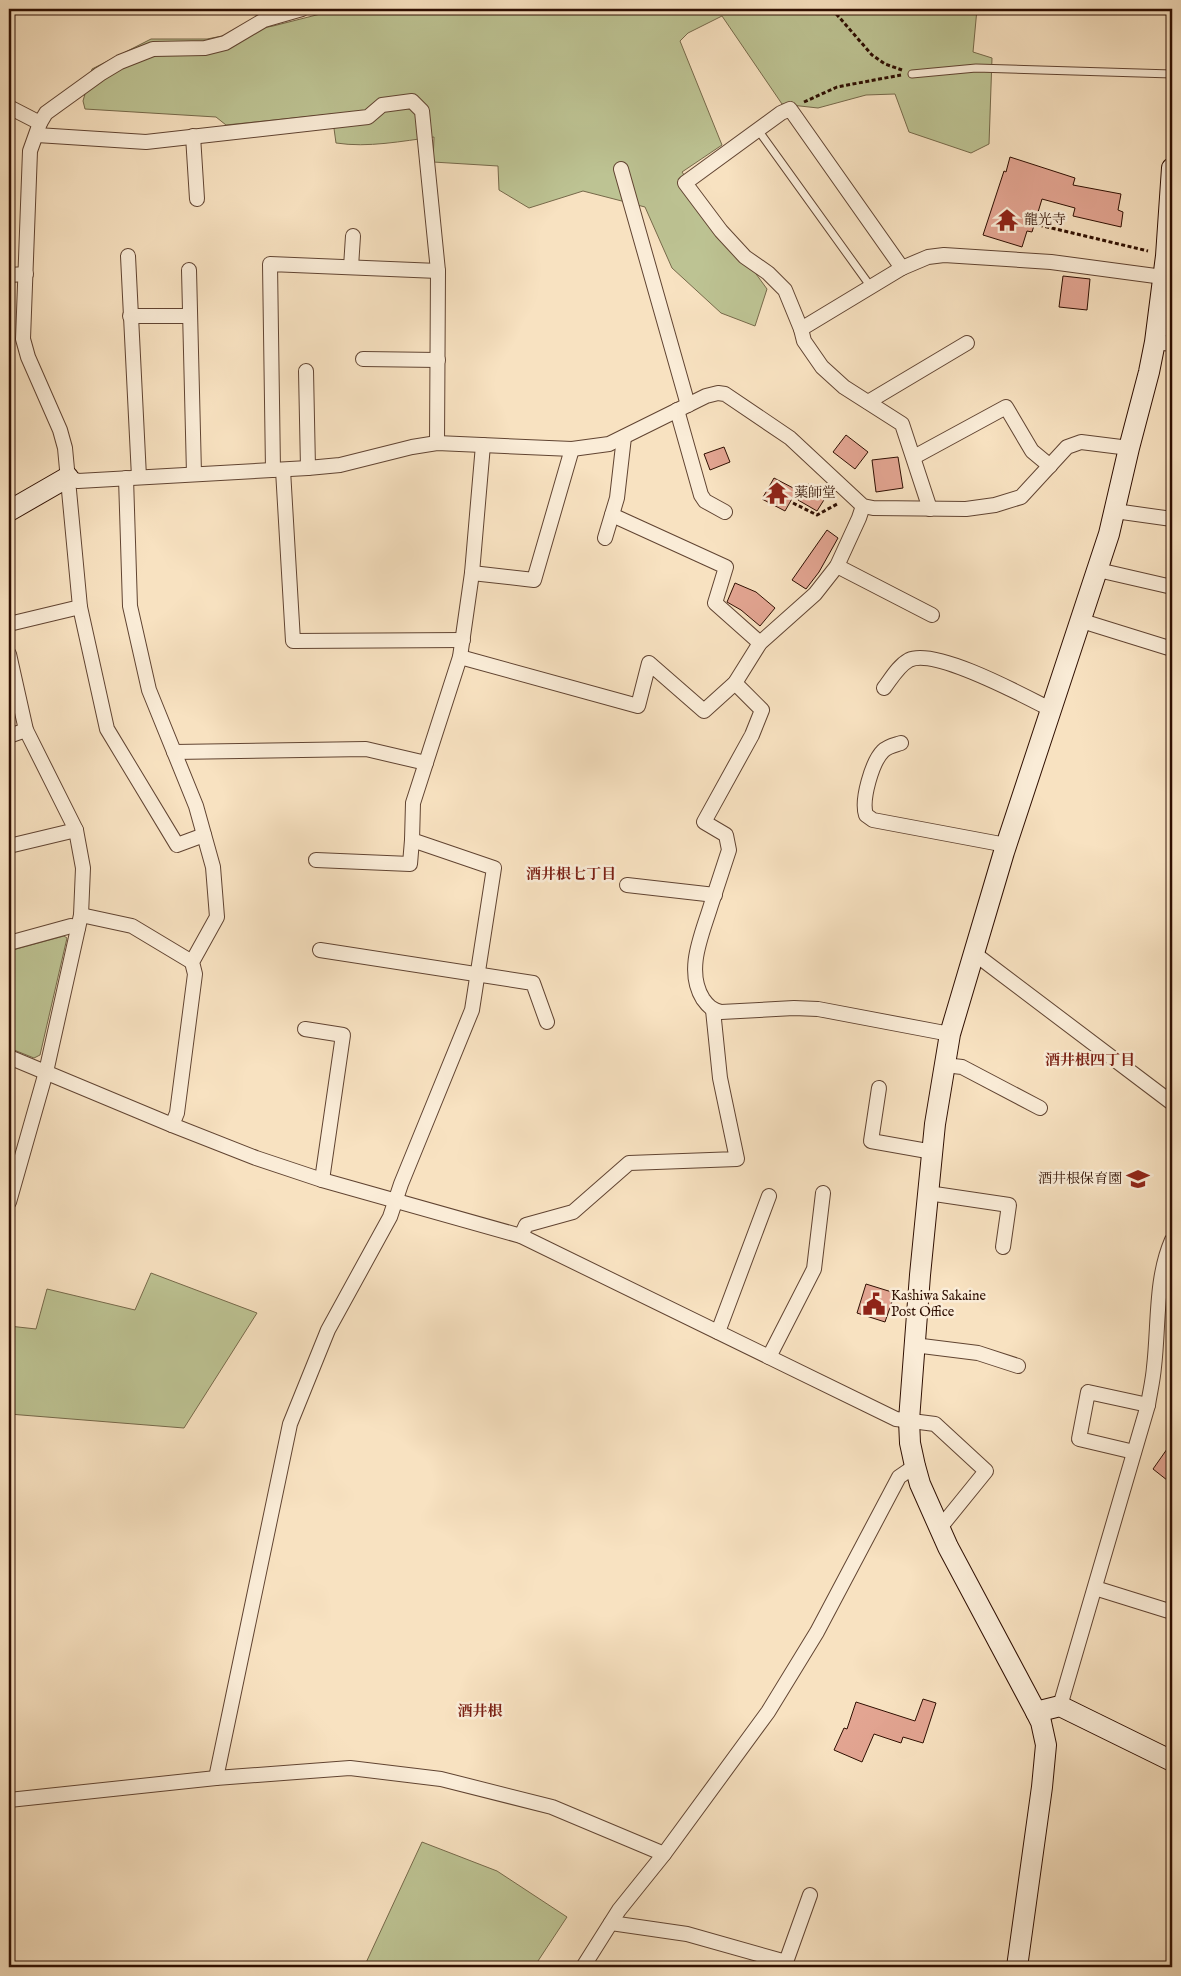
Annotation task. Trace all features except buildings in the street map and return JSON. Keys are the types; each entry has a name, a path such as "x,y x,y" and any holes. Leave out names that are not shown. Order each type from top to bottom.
{"street":[{"path":"204,835 177,846 107,729 80,607 65,448 60,430 24,347 30,151 46,113 120,62 153,49 205,48 225,43 261,14 302,9"},
{"path":"9,107 38,129 146,142 368,117 382,106 412,101 422,110 438,271 437,443"},
{"path":"902,268 790,108 685,184 721,231 745,257 768,273 784,290 801,329 804,341 822,367 844,387 902,424 930,509"},
{"path":"193,136 197,199"},
{"path":"621,168 682,408 701,495 705,501 725,512"},
{"path":"1017,1967 1042,1787 1045,1753 1044,1734 1036,1712 939,1529 920,1484 910,1443 909,1420 914,1345 932,1152 950,1034 1006,845 1098,570 1115,511 1149,372 1164,343 1163,277 1172,168"},
{"path":"351,267 353,236"},
{"path":"801,329 902,268 928,257 944,255 1051,262 1163,277"},
{"path":"128,256 132,477 130,606 149,690 196,806 213,867 217,917 192,962 195,974 177,1113 172,1125"},
{"path":"438,271 270,264 278,470 293,641 463,640"},
{"path":"189,270 194,474"},
{"path":"9,275 26,274"},
{"path":"130,316 190,316"},
{"path":"868,402 967,343"},
{"path":"363,359 438,360"},
{"path":"306,371 308,468"},
{"path":"9,511 68,478 78,481 340,465 412,447 437,443 572,449 609,444 706,396 718,393 725,394 790,438 863,506 873,508 966,509 985,506 1021,497 1067,447 1080,442 1129,448"},
{"path":"914,457 1006,407 1032,451 1050,466"},
{"path":"605,538 617,498 624,437"},
{"path":"316,860 410,864 413,803 460,657 463,640 472,573 483,445"},
{"path":"472,573 534,580 572,449"},
{"path":"460,657 638,706 649,663 704,710 734,683 760,643 815,594 837,566 863,506"},
{"path":"1115,511 1172,519"},
{"path":"612,515 726,566 714,603 760,643"},
{"path":"837,566 932,615"},
{"path":"1098,570 1172,587"},
{"path":"9,624 80,607"},
{"path":"1082,621 1172,649"},
{"path":"9,654 26,730 76,830 83,868 79,922 46,1072 9,1202"},
{"path":"884,688 900,667 910,659 923,658 965,668 1052,710"},
{"path":"520,1236 526,1225 574,1212 629,1163 737,1159 720,1078 713,1010 696,987 695,968 697,950 729,850 726,835 704,822 752,735 762,710 734,683"},
{"path":"9,736 26,730"},
{"path":"901,744 887,747 876,761 864,801 866,815 873,820 1006,845"},
{"path":"174,752 366,749 426,763"},
{"path":"9,846 76,830"},
{"path":"216,1778 290,1424 328,1330 390,1217 401,1184 472,1010 494,868 412,840"},
{"path":"627,885 715,895"},
{"path":"9,944 79,922 132,926 192,962"},
{"path":"320,950 534,983 547,1022"},
{"path":"975,954 1172,1103"},
{"path":"713,1010 721,1012 794,1008 818,1009 950,1034"},
{"path":"305,1029 343,1035 322,1180"},
{"path":"9,1057 256,1158 396,1202 520,1236 896,1419 935,1424 986,1471 939,1529"},
{"path":"945,1065 962,1067 1040,1108"},
{"path":"880,1088 871,1141 932,1152"},
{"path":"928,1193 1010,1205 1003,1247"},
{"path":"769,1357 814,1269 823,1194"},
{"path":"718,1332 769,1196"},
{"path":"1060,1706 1148,1405 1154,1368 1161,1279 1172,1240"},
{"path":"914,1345 978,1353 1018,1366"},
{"path":"1134,1452 1079,1439 1088,1392 1148,1405"},
{"path":"583,1967 619,1910 664,1854 768,1712 817,1632 899,1477 915,1466"},
{"path":"1095,1588 1172,1612"},
{"path":"1036,1712 1060,1706 1172,1761"},
{"path":"9,1800 216,1778 350,1768 441,1779 552,1807 664,1854"},
{"path":"611,1923 687,1934 786,1962 810,1895"}],"lane":[{"path":"912,74 976,68 1172,74"},
{"path":"758,130 871,287"}],"path":[{"path":"832,9 872,55 885,64 912,74"},
{"path":"790,108 837,87 912,74"},
{"path":"1039,225 1166,256"},
{"path":"793,502 817,515 836,504"}],"green space":[{"path":"340,9 977,9 973,52 992,58 989,144 971,153 909,132 895,94 866,95 818,108 782,104 722,16 688,33 680,41 722,145 682,172 767,289 755,326 721,313 672,268 645,207 583,191 529,208 499,190 498,166 433,162 434,137 360,145 336,143 332,114 226,125 216,117 85,109 83,101 92,69 151,39 207,39 273,26"},
{"path":"64,936 67,938 40,1055 34,1058 9,1048 9,951"},
{"path":"151,1273 257,1313 184,1428 9,1414 9,1326 36,1329 47,1289 135,1310"},
{"path":"422,1842 497,1871 567,1917 534,1967 364,1967"}],"place":[{"name":"龍光寺","path":"1007,220"},
{"name":"薬師堂","path":"777,493"},
{"name":"酒井根保育園","path":"1138,1179"},
{"name":"Kashiwa Sakaine Post Office","path":"874,1304"}],"district":[{"name":"酒井根七丁目","path":"571,874"},
{"name":"酒井根四丁目","path":"1090,1060"},
{"name":"酒井根","path":"480,1711"}]}
